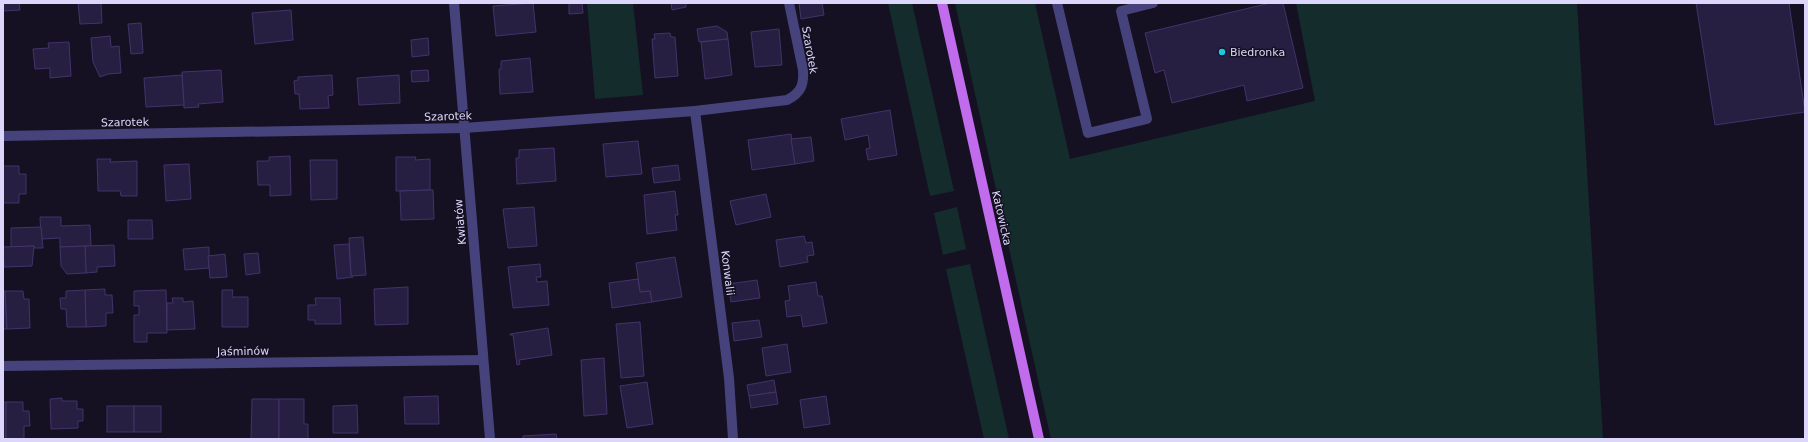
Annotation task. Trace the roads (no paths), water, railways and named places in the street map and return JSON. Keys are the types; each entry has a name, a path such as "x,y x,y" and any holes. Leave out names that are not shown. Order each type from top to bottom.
{"main road":[{"name":"Katowicka","path":"942,3 1039,439"}],"street":[{"name":"Kwiatów","path":"454,3 490,439"},
{"name":"Szarotek","path":"3,136 464,128 695,111 788,100 796,95 803,85 803,70 789,3"},
{"path":"1057,3 1088,133 1147,119 1120,7 1153,3"},
{"name":"Konwalii","path":"695,111 729,378 733,439"},
{"name":"Jaśminów","path":"3,366 483,360"}],"place":[{"name":"Biedronka","path":"1222,52"}]}
